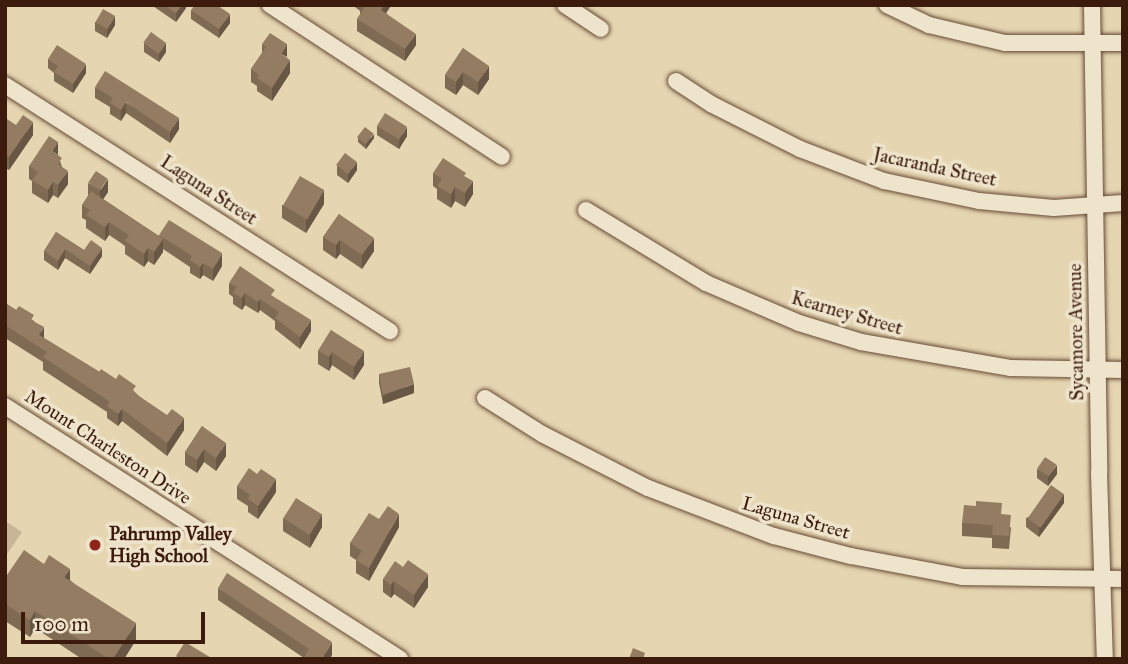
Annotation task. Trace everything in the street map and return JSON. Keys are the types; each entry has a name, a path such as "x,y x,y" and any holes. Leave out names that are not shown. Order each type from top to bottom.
{"street":[{"path":"270,5 502,157"},
{"path":"565,5 601,29"},
{"path":"887,5 929,25 1005,43 1123,43"},
{"name":"Sycamore Avenue","path":"1092,5 1097,371 1105,659"},
{"name":"Jacaranda Street","path":"676,81 711,104 800,149 884,181 979,201 1054,208 1123,203"},
{"name":"Laguna Street","path":"5,85 390,331"},
{"name":"Kearney Street","path":"586,210 706,283 799,323 860,342 1010,368 1123,370"},
{"name":"Laguna Street","path":"485,398 542,434 648,488 774,536 851,556 962,577 1123,579"},
{"name":"Mount Charleston Drive","path":"5,406 400,659"}],"shaded area":[{"path":"5,521 22,532 5,557"}],"building":[{"path":"164,5 182,5 176,13"},
{"path":"195,5 217,5 230,14 219,29 191,10"},
{"path":"361,5 384,5 381,10 416,34 405,49 357,19 364,8"},
{"path":"103,9 115,16 108,29 96,22"},
{"path":"151,32 166,43 159,54 143,43"},
{"path":"270,33 287,44 281,54 290,60 272,88 257,78 259,75 251,69 266,47 262,44"},
{"path":"57,45 86,64 73,84 54,72 58,66 48,59"},
{"path":"463,48 489,66 478,82 463,72 456,82 445,75"},
{"path":"105,71 179,118 170,132 126,102 121,110 110,103 113,98 95,87"},
{"path":"385,113 407,127 399,139 377,126"},
{"path":"23,115 33,122 9,157 5,154 5,122 7,119 16,125"},
{"path":"365,127 374,134 366,144 357,137"},
{"path":"49,136 58,142 52,151 62,158 58,164 68,171 58,185 53,182 48,190 32,180 38,172 29,166"},
{"path":"345,153 357,162 348,174 336,165"},
{"path":"443,158 473,181 465,193 455,187 451,194 437,186 442,179 433,173"},
{"path":"96,171 108,179 100,190 88,183"},
{"path":"300,176 324,190 307,219 283,205"},
{"path":"91,191 163,239 154,252 148,248 144,254 125,241 129,235 109,222 105,227 86,215 90,210 82,205"},
{"path":"339,214 374,238 362,255 340,240 336,245 323,237"},
{"path":"169,220 222,253 213,269 203,263 200,267 190,260 192,256 159,235"},
{"path":"56,232 84,250 91,240 102,248 90,266 65,249 58,261 44,251"},
{"path":"240,266 275,290 271,295 311,320 300,337 275,318 279,312 260,299 258,302 245,293 242,298 233,293 237,287 229,283"},
{"path":"5,303 16,310 19,306 34,315 31,320 44,327 39,335 99,372 101,369 116,379 119,374 136,386 133,390 139,396 167,415 172,409 184,418 167,443 122,409 118,414 107,406 110,402 43,357 47,352 5,325"},
{"path":"331,330 364,351 354,367 332,352 329,357 318,351"},
{"path":"410,367 414,384 383,395 379,374"},
{"path":"202,426 226,443 216,458 204,449 197,460 185,452"},
{"path":"1045,457 1057,465 1049,476 1037,469"},
{"path":"249,468 257,474 261,469 276,479 258,506 248,499 250,495 237,486"},
{"path":"1051,485 1064,494 1041,528 1027,519"},
{"path":"296,498 322,514 310,535 283,518"},
{"path":"976,501 1002,503 1001,514 1011,515 1009,536 992,535 993,525 962,523 964,505 976,506"},
{"path":"388,506 399,514 369,568 356,560 362,551 350,543 369,513 379,519"},
{"path":"24,550 44,564 49,555 70,569 64,577 136,623 113,659 35,611 30,620 5,604 5,578"},
{"path":"408,560 428,574 414,595 394,581 391,585 383,579 395,561 403,567"},
{"path":"227,573 332,642 322,659 303,659 309,649 218,588"},
{"path":"185,642 213,659 180,659 176,656"},
{"path":"633,648 645,653 643,659 629,659"}],"place":[{"name":"Pahrump Valley High School","path":"95,545"}]}
